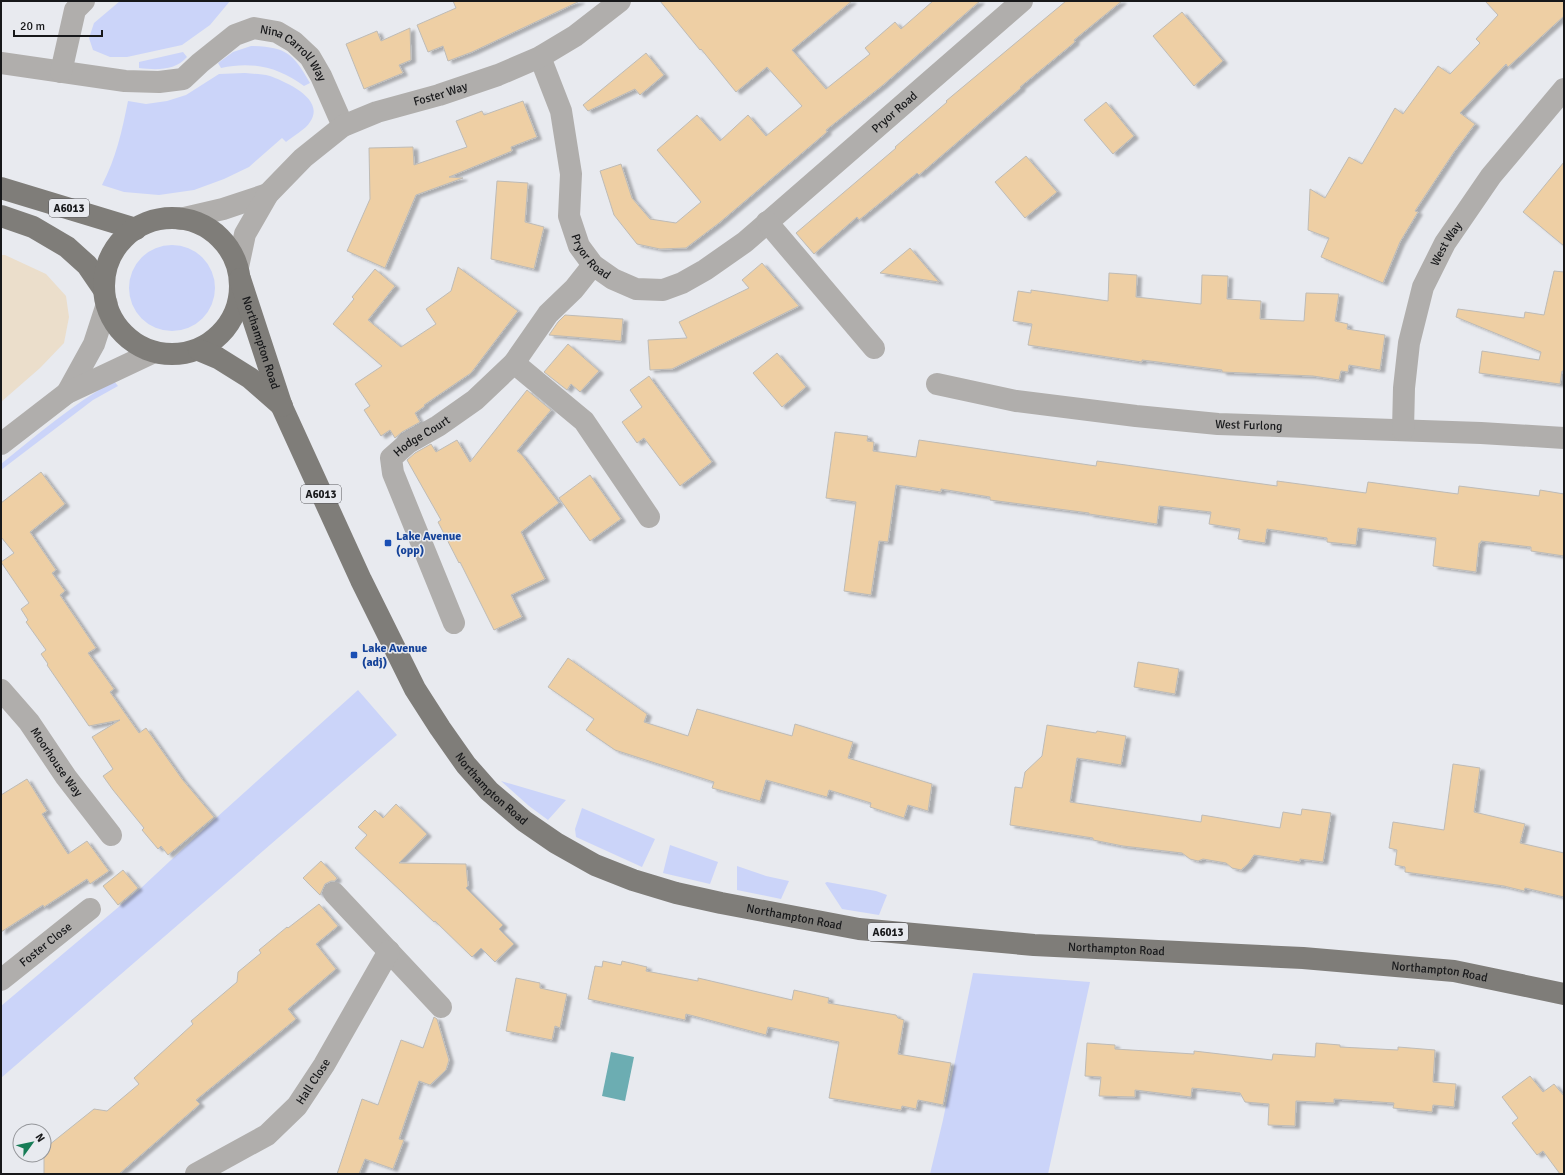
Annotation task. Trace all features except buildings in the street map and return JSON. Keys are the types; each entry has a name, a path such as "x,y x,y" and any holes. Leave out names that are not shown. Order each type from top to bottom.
{"main road":[{"name":"A6013","path":"1,188 136,229"},
{"name":"A6013","path":"1,216 34,227 67,246 87,265 105,296 117,326 134,342 154,352 173,355 199,350 215,339 231,322 239,303 239,273 230,250 215,233 195,222 180,218 157,220 136,229 116,248 107,269 105,296"},
{"name":"Northampton Road","path":"239,273 282,407 361,580 415,689 466,765 489,791 524,821 556,843 595,864 633,880 676,893 720,903 859,929 1034,945 1303,958 1454,971 1564,994"},
{"name":"Northampton Road","path":"199,350 218,358 250,378 282,407"}],"street":[{"path":"61,72 75,10 84,1"},
{"name":"Foster Way","path":"239,273 245,234 268,194 303,158 343,126 377,112 438,95 498,75 540,57 575,36 620,1"},
{"name":"Pryor Road","path":"540,57 561,111 571,174 569,216 579,246 593,265 613,279 636,290 663,290 682,283 705,270 745,242 1022,1"},
{"name":"Nina Carroll Way","path":"1,63 125,81 159,82 183,79 200,63 235,35 254,28 277,32 294,42 310,57 321,76 343,126"},
{"name":"West Way","path":"1403,430 1404,388 1409,343 1423,287 1445,243 1491,176 1564,89"},
{"name":"Foster Way","path":"180,218 224,209 268,194"},
{"path":"767,222 874,348"},
{"name":"Hodge Court","path":"454,623 393,473 391,458 408,443 438,426 475,400 514,363 548,314 574,289 593,265"},
{"path":"68,393 94,344 105,296"},
{"path":"1,444 68,393 154,352"},
{"path":"514,363 584,421 649,517"},
{"name":"West Furlong","path":"937,384 1016,401 1136,416 1218,424 1403,430 1564,438"},
{"name":"Moorhouse Way","path":"1,690 29,722 66,778 111,835"},
{"path":"334,893 441,1007"},
{"name":"Foster Close","path":"1,980 90,909"},
{"name":"Hall Close","path":"196,1174 267,1135 297,1106 324,1065 389,951"}],"shaded area":[{"path":"120,1 230,1 210,25 182,45 127,57 110,57 93,50 89,38 94,23"},
{"path":"251,46 281,50 293,58 310,83 304,86 284,74 264,67 243,65 221,68 218,63 233,52"},
{"path":"183,52 187,57 177,65 158,69 139,68 139,62"},
{"path":"245,73 270,76 285,82 302,93 309,99 313,106 314,114 308,125 286,142 282,138 249,167 224,179 194,190 159,195 124,192 102,185 118,144 128,101 146,104 167,101 186,95 219,74"},
{"path":"172,245 188,248 196,252 208,264 212,272 215,288 212,304 208,312 196,324 188,328 172,331 156,328 148,324 136,312 132,304 129,288 132,272 136,264 148,252 156,248"},
{"path":"1,255 5,255 46,274 66,296 69,317 64,343 40,368 1,402"},
{"path":"114,381 118,386 93,400 1,470 1,464 42,431 84,400"},
{"path":"358,690 397,735 1,1078 1,1006 140,889"},
{"path":"501,781 566,800 548,820 529,806"},
{"path":"582,808 655,839 642,867 576,837 575,829"},
{"path":"670,845 718,862 710,884 663,873"},
{"path":"737,866 766,876 789,881 781,899 737,890"},
{"path":"827,882 876,891 887,895 879,915 842,909 825,883"},
{"path":"973,973 1090,982 1048,1174 930,1174 943,1120"},
{"path":"611,1052 634,1057 625,1101 602,1096"}],"place":[{"name":"Lake Avenue (opp)","path":"388,543"},
{"name":"Lake Avenue (adj)","path":"354,655"}]}
